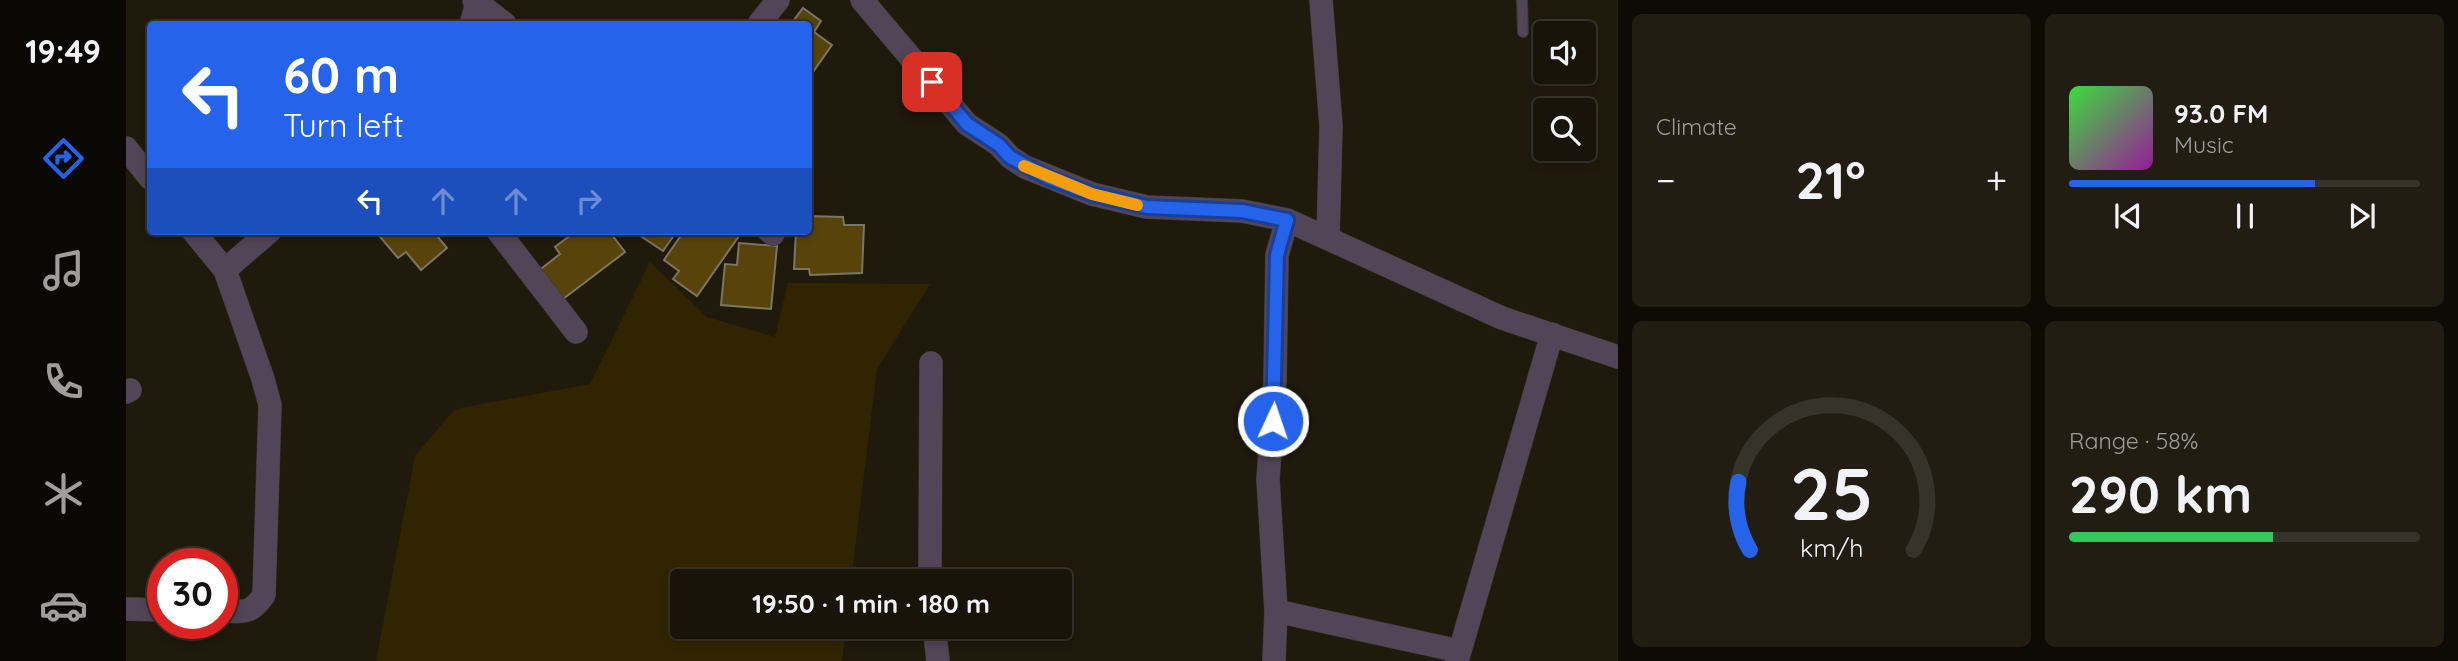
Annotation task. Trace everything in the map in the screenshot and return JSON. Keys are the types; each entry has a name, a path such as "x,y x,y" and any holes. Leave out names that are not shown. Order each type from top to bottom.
{"street":[{"path":"761,21 778,0"},
{"path":"862,0 967,124 999,145 1025,167 1092,194 1147,207 1242,211 1287,220 1502,318 1618,356"},
{"path":"1321,0 1331,126 1328,238"},
{"path":"474,9 499,21"},
{"path":"126,148 147,174"},
{"path":"1274,661 1276,611 1268,480 1275,381 1277,255 1287,220"},
{"path":"196,235 225,270 270,405 264,595 248,612 238,612"},
{"path":"225,270 265,235"},
{"path":"501,235 576,332"},
{"path":"1276,611 1458,656 1552,334"},
{"path":"930,363 930,569"},
{"path":"126,609 147,610"},
{"path":"935,639 937,661"}],"lane":[{"path":"1522,0 1523,32"}],"shaded area":[{"path":"650,262 707,317 775,337 788,283 930,284 877,369 852,569 670,569 670,639 845,639 842,661 376,661 415,456 455,409 590,384"}],"building":[{"path":"803,8 821,21 814,32 832,45 812,73 812,21 793,21"},
{"path":"812,216 843,217 844,225 864,225 862,273 810,275 809,269 794,269 796,235 812,235"},
{"path":"378,235 438,235 447,248 421,270 406,252 398,258"},
{"path":"571,235 612,235 625,252 559,302 537,272 560,254 555,247"},
{"path":"639,235 674,235 663,251"},
{"path":"681,235 739,236 697,296 673,279 679,271 664,260"},
{"path":"739,243 777,246 771,309 721,305 725,264 737,265"}],"slow traffic":[{"path":"1024,166 1092,194 1137,205"}],"route":[{"path":"932,82 967,124 999,145 1025,167 1049,178 1092,194 1147,207 1242,211 1287,220 1277,255 1273,421"}]}
